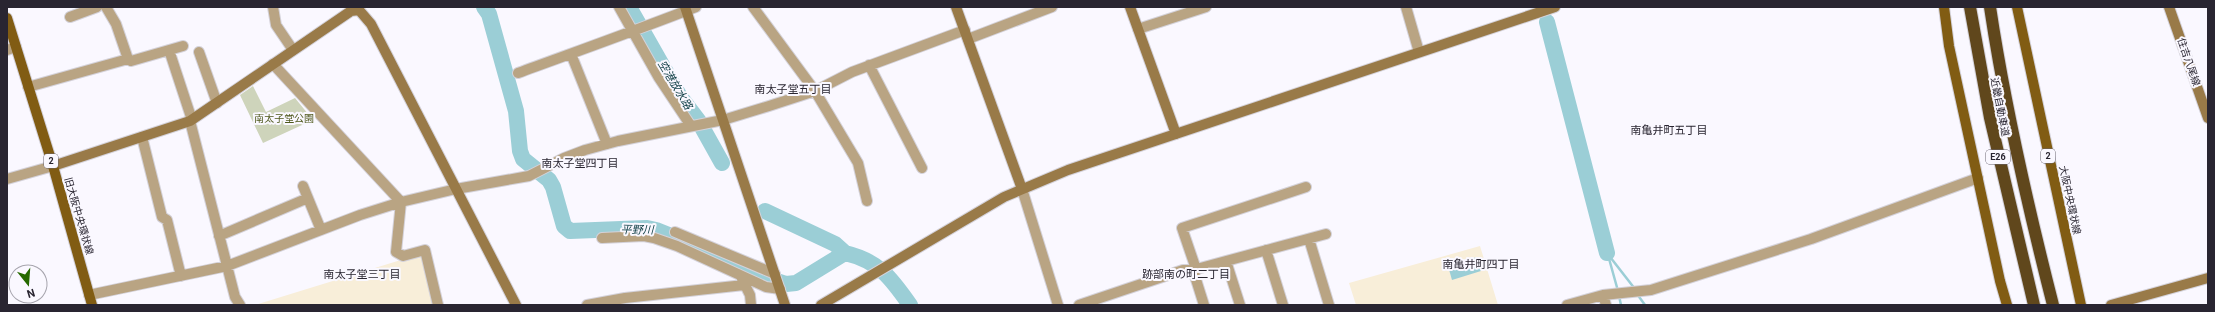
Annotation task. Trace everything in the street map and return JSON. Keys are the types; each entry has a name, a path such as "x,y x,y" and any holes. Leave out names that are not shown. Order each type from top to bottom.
{"highway":[{"name":"近畿自動車道","path":"1970,7 1990,118 2034,305"},
{"name":"近畿自動車道","path":"1990,7 2026,193 2053,305"}],"main road":[{"path":"1944,7 1950,46 2000,281 2007,305"},
{"name":"大阪中央環状線","path":"2016,7 2081,305"},
{"name":"旧大阪中央環状線","path":"7,18 12,48 28,87 53,166 89,302"}],"street":[{"path":"73,13 97,7"},
{"path":"106,7 116,24 128,58 131,61 182,46"},
{"path":"110,7 116,7"},
{"path":"273,7 276,25 294,50"},
{"path":"619,7 659,78 691,126"},
{"path":"753,7 815,92 858,163 867,201"},
{"path":"956,7 1022,188 1058,305"},
{"path":"89,302 181,276 227,266 321,230 402,202 456,189 532,175 578,152 608,144 723,120 815,92 852,72 869,65 1052,7"},
{"path":"1130,7 1176,134"},
{"path":"1138,29 1206,7"},
{"path":"1406,7 1419,52"},
{"path":"821,305 952,226 1022,188 1102,157 1176,134 1542,9 1555,7"},
{"name":"住吉八尾線","path":"2169,7 2206,103 2208,118"},
{"path":"518,73 624,33 633,32 689,8 723,120 785,305"},
{"path":"7,179 53,166 191,120 351,11 361,9 371,24 516,305"},
{"path":"169,50 191,120 219,236 238,304"},
{"path":"199,52 216,103"},
{"path":"571,54 608,144"},
{"path":"28,87 128,58"},
{"path":"273,64 402,202 396,252 403,256 425,250 438,305"},
{"path":"869,65 922,168"},
{"path":"142,137 162,217 167,220 181,276"},
{"path":"1567,305 1604,300 1651,290 1771,252 1978,178"},
{"path":"303,186 321,230"},
{"path":"1204,305 1182,228 1306,187"},
{"path":"219,236 308,198"},
{"path":"675,232 775,274"},
{"path":"1079,305 1183,270 1195,270 1326,234"},
{"path":"602,238 644,236 654,238 740,274 766,287 780,289"},
{"path":"1309,239 1329,305"},
{"path":"1266,250 1283,305"},
{"path":"745,261 740,274 750,295 751,305"},
{"path":"1226,261 1240,305"},
{"path":"2111,305 2208,278"},
{"path":"587,305 625,298 744,285"}],"shaded area":[{"path":"1480,246 1498,305 1356,305 1349,283"},
{"path":"417,255 424,258 434,305 255,305"}],"green space":[{"name":"南太子堂公園","path":"253,86 266,112 295,98 313,120 263,143 240,95"}],"water":[{"path":"1477,257 1481,271 1452,280 1448,266"}],"waterway":[{"name":"平野川","path":"484,7 489,14 516,111 520,151 523,159 549,180 553,187 564,226 570,231 647,228 656,230 716,254 756,274 786,284 796,283 845,253 857,256 883,272 897,287 910,305"},
{"name":"空港放水路","path":"629,7 679,95 698,120 722,163"},
{"path":"1547,22 1607,253"},
{"name":"空港放水路","path":"765,211 835,244 845,253"},
{"path":"1607,253 1635,289"},
{"path":"1608,255 1618,291"},
{"path":"1637,294 1645,305"},
{"path":"1619,296 1621,305"}],"district":[{"name":"南太子堂五丁目","path":"793,89"},
{"name":"南亀井町五丁目","path":"1669,130"},
{"name":"南太子堂四丁目","path":"580,163"},
{"name":"南亀井町四丁目","path":"1481,264"},
{"name":"南太子堂三丁目","path":"362,274"},
{"name":"跡部南の町二丁目","path":"1186,274"}]}
